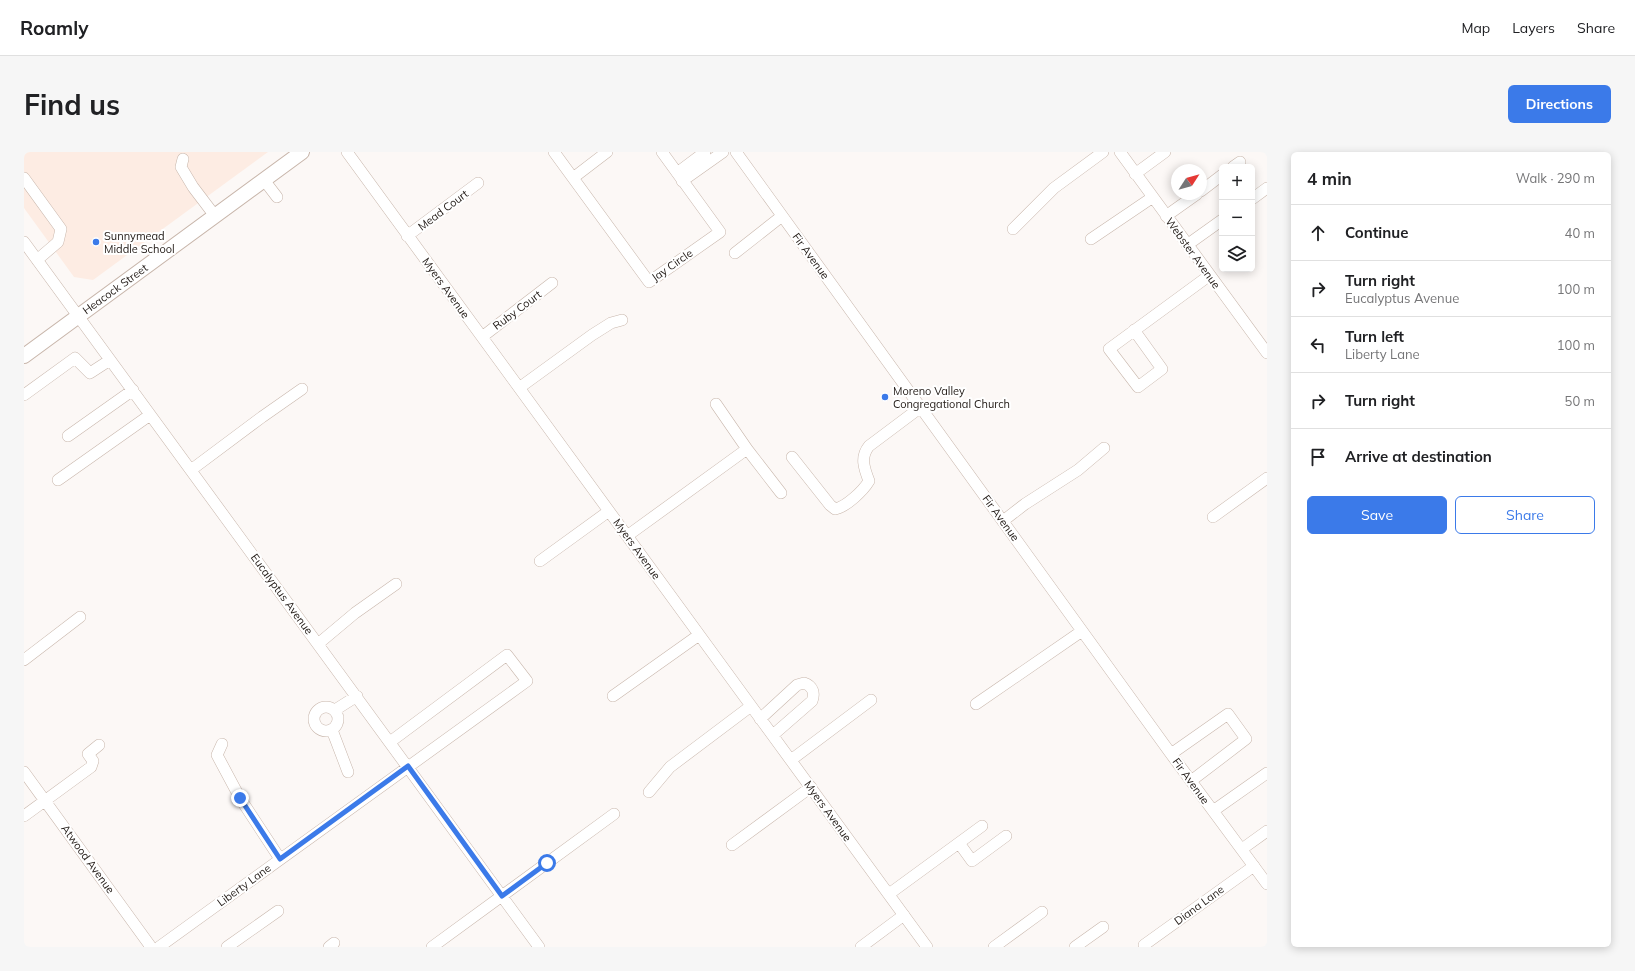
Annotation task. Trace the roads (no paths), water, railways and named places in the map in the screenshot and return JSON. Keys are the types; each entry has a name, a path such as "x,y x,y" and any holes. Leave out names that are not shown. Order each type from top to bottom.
{"main road":[{"name":"Heacock Street","path":"24,356 302,152"}],"street":[{"name":"Myers Avenue","path":"347,152 927,947"},
{"name":"Jay Circle","path":"554,152 649,282 720,232 662,152"},
{"path":"573,178 607,152"},
{"path":"679,177 705,152"},
{"path":"679,177 723,152"},
{"name":"Fir Avenue","path":"736,152 1171,754 1267,884"},
{"path":"1013,229 1054,188 1104,152"},
{"name":"Webster Avenue","path":"1120,152 1267,353"},
{"path":"1135,174 1166,152"},
{"path":"183,159 181,167 193,187 215,216"},
{"path":"1207,186 1219,177"},
{"path":"24,178 61,230 58,242 37,260"},
{"path":"264,180 277,197"},
{"name":"Mead Court","path":"407,236 478,183"},
{"path":"1255,196 1267,188"},
{"path":"1091,238 1153,197"},
{"path":"1166,216 1189,200"},
{"path":"734,253 782,216"},
{"path":"1188,245 1219,222"},
{"name":"Eucalyptus Avenue","path":"24,242 539,947"},
{"path":"1134,330 1162,369 1138,387 1108,349 1134,330 1210,275"},
{"name":"Ruby Court","path":"482,337 552,283"},
{"path":"519,388 592,335 611,323 622,320"},
{"path":"24,395 75,358 90,373 110,360"},
{"path":"191,470 302,389"},
{"path":"68,436 133,390"},
{"path":"716,404 781,493"},
{"path":"792,457 830,505 834,509 839,508 857,495 869,481 863,467 864,452 869,446 921,407"},
{"path":"58,480 150,415"},
{"path":"627,536 748,448"},
{"path":"1003,520 1078,470 1104,448"},
{"path":"1213,517 1267,478"},
{"path":"540,561 609,511"},
{"path":"318,644 355,613 396,584"},
{"path":"24,660 80,617"},
{"path":"976,704 1082,631"},
{"path":"613,696 699,635"},
{"name":"Liberty Lane","path":"159,947 527,681 507,655 390,742"},
{"path":"760,719 797,685 804,683 811,687 814,692 812,701 773,736"},
{"path":"335,710 356,696"},
{"path":"791,760 871,700"},
{"path":"328,706 335,710 339,721 332,730 320,730 314,723 314,715 319,708 328,706"},
{"path":"649,792 670,767 751,706"},
{"path":"1171,754 1228,714 1246,739 1191,781"},
{"path":"332,730 348,772"},
{"path":"222,744 217,755 240,798 280,859"},
{"path":"24,816 91,767 93,761 88,754 99,745"},
{"name":"Atwood Avenue","path":"24,772 151,947"},
{"path":"1213,811 1267,772"},
{"path":"732,844 810,787"},
{"path":"432,947 614,814"},
{"path":"888,894 982,826"},
{"path":"1242,849 1267,831"},
{"path":"959,843 972,861 1006,836"},
{"name":"Diana Lane","path":"1144,945 1254,866"},
{"path":"227,947 278,911"},
{"path":"994,947 1042,912"},
{"path":"861,947 904,915"},
{"path":"1074,947 1102,927"}],"place":[{"name":"Sunnymead Middle School","path":"96,242"},
{"name":"Moreno Valley Congregational Church","path":"885,397"}]}
